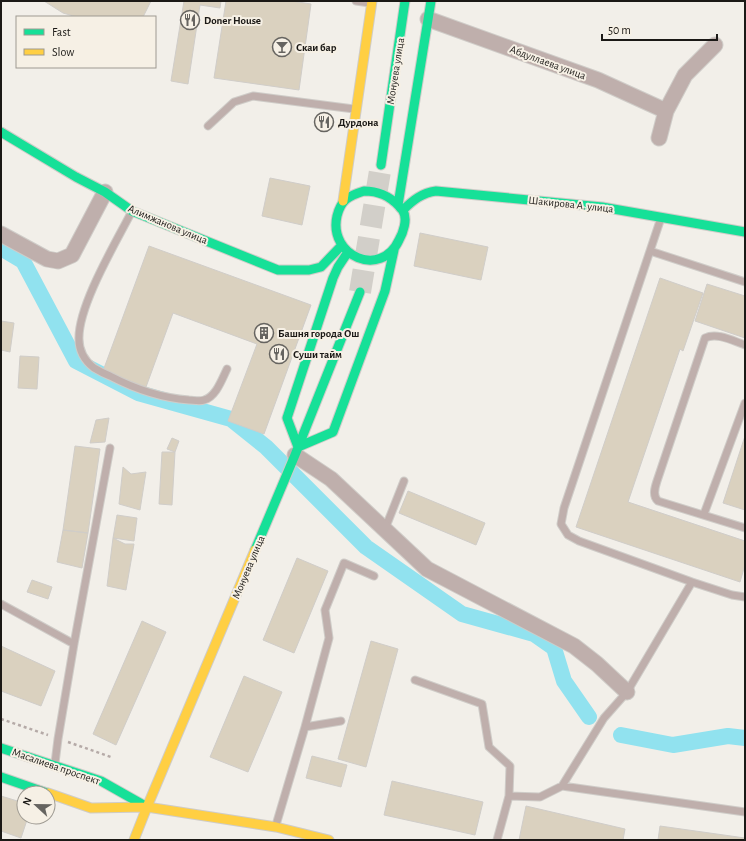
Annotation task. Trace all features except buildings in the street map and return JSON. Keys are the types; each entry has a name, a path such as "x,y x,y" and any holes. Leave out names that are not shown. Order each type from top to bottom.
{"main road":[{"name":"Монуева улица","path":"380,164 406,1"},
{"path":"400,208 431,1"},
{"path":"372,2 343,201 336,217 335,227 337,236 342,245 348,252 357,257 366,260 376,260 394,250"},
{"name":"Алимжанова улица","path":"1,132 76,177 105,192 132,211 278,270 309,270 320,266 342,245"},
{"path":"343,201 354,194 364,191 383,193 392,198 400,208 405,219 403,234 394,250 385,291 333,432 295,455 287,418 333,278 348,252"},
{"name":"Шакирова А. улица","path":"400,208 424,193 436,191 602,206 745,232"},
{"name":"Монуева улица","path":"134,840 295,455 360,292"},
{"name":"Масалиева проспект","path":"1,748 102,781 147,807"},
{"path":"1,777 24,785"},
{"path":"56,796 91,808 147,807 276,827 329,840"}],"street":[{"name":"Абдуллаева улица","path":"428,18 598,80 666,111"},
{"path":"659,138 666,111 684,75 715,45"},
{"path":"1,234 47,258 58,261 72,255 105,192"},
{"path":"295,455 331,479 428,569 574,646 597,664 627,692"}],"lane":[{"path":"356,1 372,2"},
{"path":"208,126 234,102 252,96 357,110"},
{"path":"132,211 82,315 79,339 81,352 84,357 94,368 125,384 150,393 174,399 203,401 214,393 227,369"},
{"path":"661,216 564,508 561,524 568,535 579,541 692,582 732,595 745,597"},
{"path":"650,251 745,282"},
{"path":"745,345 717,336 705,338 655,489 656,500 658,501 704,514 745,528"},
{"path":"704,514 745,403"},
{"path":"55,765 74,644 110,448"},
{"path":"385,529 404,481"},
{"path":"276,827 306,727 330,638 325,610 344,563 374,576"},
{"path":"509,796 540,797 562,786 604,718 627,692 692,582"},
{"path":"1,604 74,644"},
{"path":"415,680 482,704 489,747 510,766 509,796 497,840"},
{"path":"306,727 341,721"},
{"path":"562,786 745,812"}],"waterway":[{"path":"1,248 23,261 76,361 138,393 231,419 266,447 366,547 462,614 534,634 554,648 564,681 589,717"},
{"path":"621,735 673,745 728,736 745,738"}],"tunnel":[{"path":"360,292 381,165"}],"traffic: fast":[{"path":"381,165 405,1"},
{"path":"398,205 431,1"},
{"path":"1,132 76,177 105,192 132,211 278,270 309,270 321,267 342,245"},
{"path":"364,191 379,193 391,199 403,210 405,218 402,234 391,252 380,258 369,260 358,258 348,251 340,242 336,230 337,216 343,202 349,197 364,191"},
{"path":"403,210 410,203 426,193 436,191 602,207 745,232"},
{"path":"298,447 333,432 385,291 394,250"},
{"path":"298,447 287,418 333,278 348,252"},
{"path":"255,550 295,455 360,292"},
{"path":"1,748 101,781 147,807"},
{"path":"1,777 24,785"}],"traffic: slow":[{"path":"343,201 372,1"},
{"path":"147,807 255,550"},
{"path":"56,796 91,808 147,807 276,827 329,840"},
{"path":"134,840 147,807"}],"place":[{"name":"Doner House","path":"190,20"},
{"name":"Скаи бар","path":"282,47"},
{"name":"Дурдона","path":"324,122"},
{"name":"Башня города Ош","path":"264,333"},
{"name":"Суши тайм","path":"279,354"}]}
